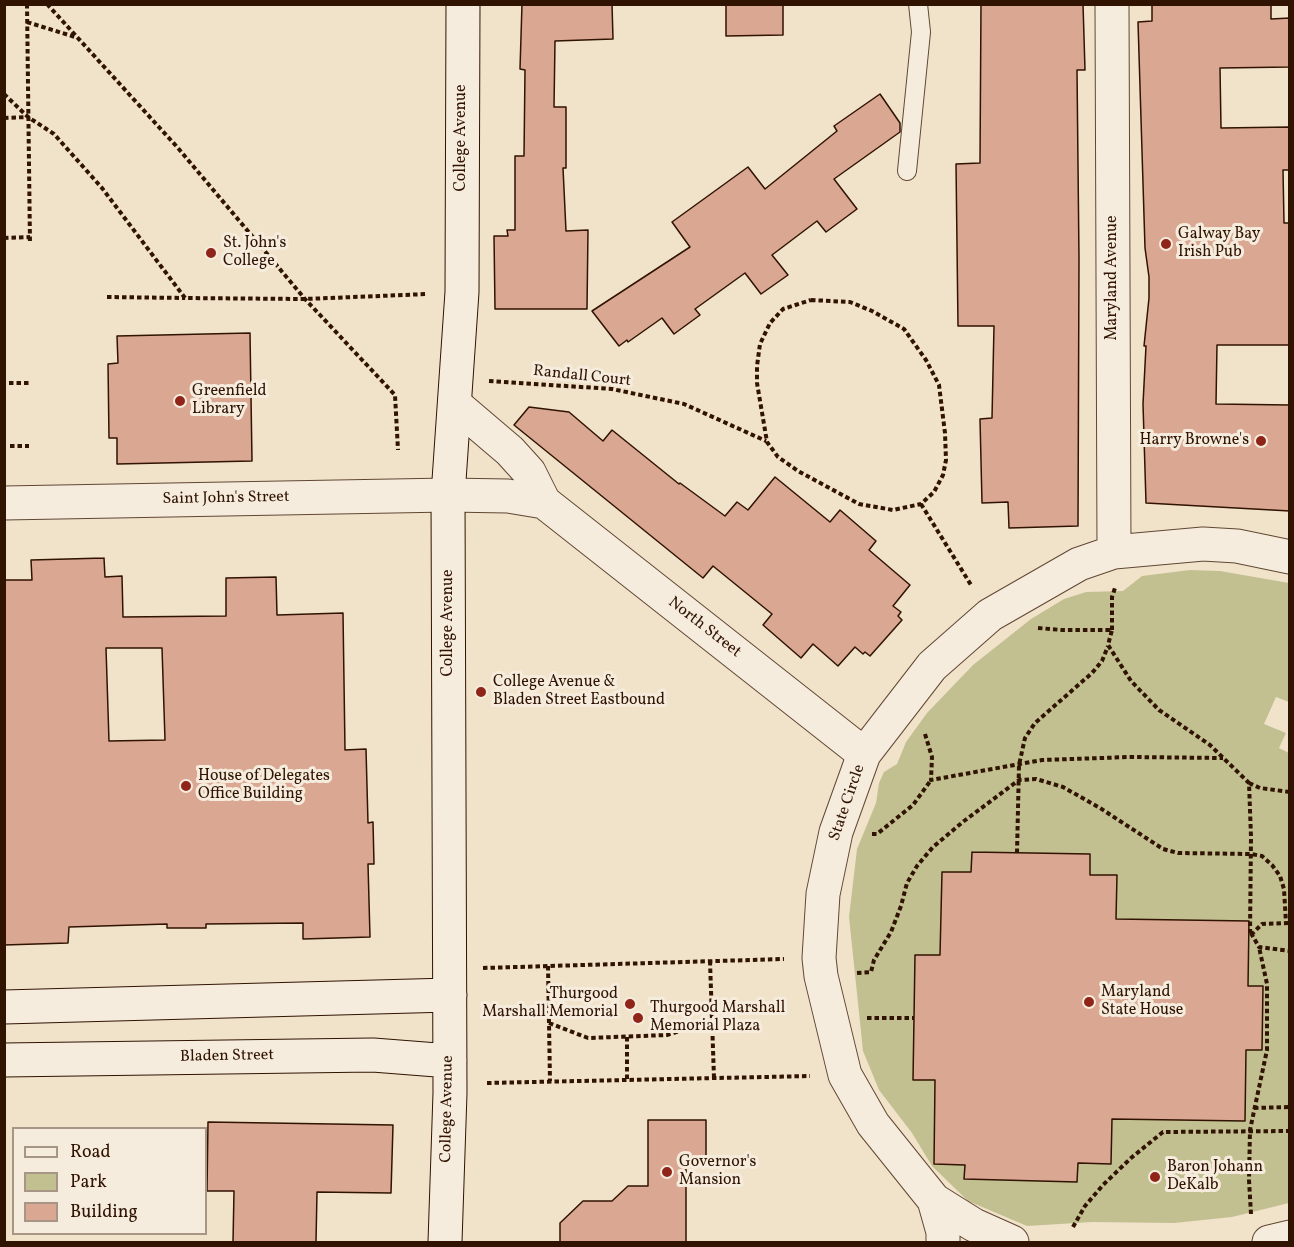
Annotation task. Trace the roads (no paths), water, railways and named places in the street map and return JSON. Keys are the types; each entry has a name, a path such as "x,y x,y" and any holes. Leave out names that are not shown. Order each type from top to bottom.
{"street":[{"name":"College Avenue","path":"445,1242 450,1060 448,495 457,392 462,292 463,4"},
{"name":"Maryland Avenue","path":"1112,4 1114,552"},
{"name":"North Street","path":"457,392 529,472 544,502 864,754"},
{"name":"North Street","path":"448,495 508,496 544,502"},
{"name":"Saint John's Street","path":"4,503 448,495"},
{"name":"State Circle","path":"1012,1242 974,1225 934,1200 873,1124 845,1075 820,976 819,958 823,894 836,832 864,754 932,666 990,615 1079,564 1114,552 1203,544 1237,546 1290,557"},
{"path":"4,1006 449,982"},
{"name":"Bladen Street","path":"4,1060 373,1055 450,1060"},
{"path":"934,1200 943,1232 943,1242"},
{"path":"1269,1242 1290,1237"}],"lane":[{"path":"907,171 921,32 918,4"}],"place":[{"name":"Galway Bay Irish Pub","path":"1166,244"},
{"name":"St. John's College","path":"211,253"},
{"name":"Greenfield Library","path":"180,401"},
{"name":"Harry Browne's","path":"1261,441"},
{"name":"College Avenue & Bladen Street Eastbound","path":"481,692"},
{"name":"House of Delegates Office Building","path":"186,786"},
{"name":"Maryland State House","path":"1089,1002"},
{"name":"Thurgood Marshall Memorial","path":"630,1004"},
{"name":"Thurgood Marshall Memorial Plaza","path":"638,1018"},
{"name":"Governor's Mansion","path":"667,1172"},
{"name":"Baron Johann DeKalb","path":"1155,1177"}]}
